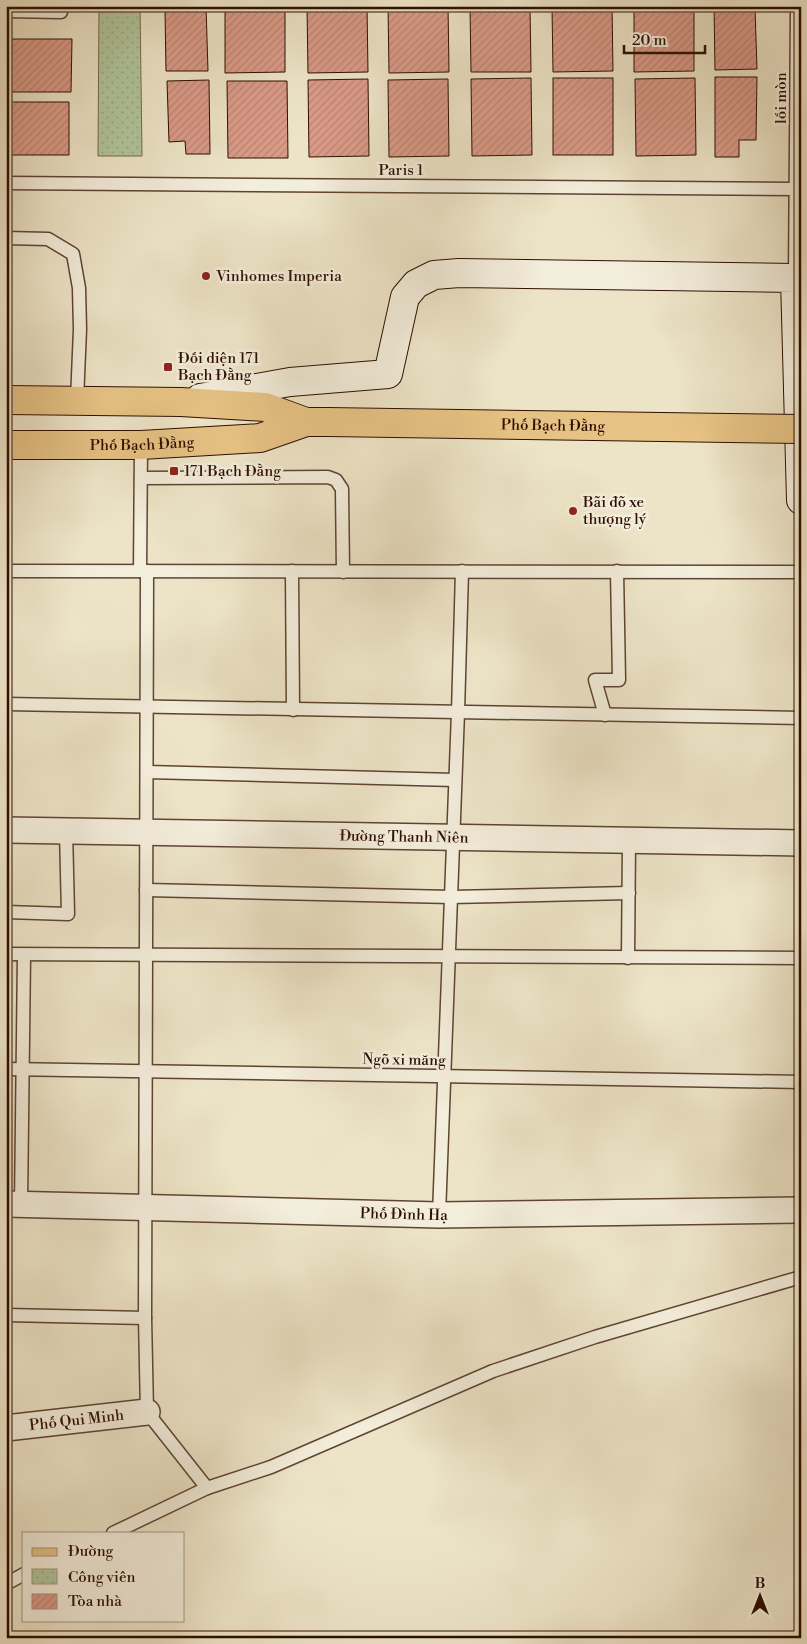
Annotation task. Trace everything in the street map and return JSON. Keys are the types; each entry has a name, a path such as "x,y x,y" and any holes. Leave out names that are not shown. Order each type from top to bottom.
{"main road":[{"name":"Phố Bạch Đằng","path":"6,400 181,402 265,407 317,422 801,429"},
{"name":"Phố Bạch Đằng","path":"6,445 141,445 260,438 317,422"}],"street":[{"path":"181,402 290,382 388,374 405,297 416,284 434,275 459,273 795,278 801,500"},
{"name":"Đường Thanh Niên","path":"6,830 801,843"},
{"name":"Phố Đình Hạ","path":"13,1205 439,1215 801,1210"},
{"name":"Phố Qui Minh","path":"6,1428 147,1412"}],"lane":[{"name":"lối mòn","path":"795,278 797,6"},
{"path":"6,12 61,12"},
{"name":"Paris 1","path":"6,183 796,189"},
{"path":"6,238 48,239 73,254 79,288 80,329 77,400"},
{"path":"141,445 147,707 144,1318 147,1412 207,1488"},
{"path":"141,478 328,477 336,480 342,489 343,572"},
{"path":"6,570 801,572"},
{"path":"292,571 294,710"},
{"path":"439,1215 462,571"},
{"path":"605,714 595,680 619,680 617,571"},
{"path":"6,704 801,718"},
{"path":"147,772 455,780"},
{"path":"6,912 68,914 66,831"},
{"path":"628,958 629,841"},
{"path":"146,890 450,896 629,893"},
{"path":"6,954 801,958"},
{"path":"13,1205 23,1069 24,954"},
{"name":"Ngõ xi măng","path":"6,1069 801,1082"},
{"path":"115,1532 207,1488 271,1467 493,1371 595,1337 801,1277"},
{"path":"6,1314 144,1318"},
{"path":"6,1584 22,1575"}],"green space":[{"path":"99,6 140,6 142,156 98,156"}],"building":[{"path":"182,6 206,6 208,71 166,71 165,10 182,10"},
{"path":"225,6 285,6 285,72 225,73"},
{"path":"307,6 367,6 368,72 308,73"},
{"path":"388,6 448,6 449,72 389,73"},
{"path":"470,6 530,6 531,72 471,72"},
{"path":"552,6 612,6 613,71 553,72"},
{"path":"634,6 694,6 694,71 634,72"},
{"path":"714,6 738,6 738,9 755,8 757,69 715,70"},
{"path":"12,39 72,39 71,92 11,92"},
{"path":"715,77 757,77 756,140 739,140 739,157 715,157"},
{"path":"531,78 532,155 472,156 471,79"},
{"path":"553,78 613,78 613,155 553,155"},
{"path":"695,78 696,155 636,156 635,79"},
{"path":"368,79 369,156 309,157 308,80"},
{"path":"448,79 449,156 389,157 388,80"},
{"path":"209,80 210,154 186,154 185,141 169,142 167,81"},
{"path":"227,81 287,81 288,158 228,158"},
{"path":"9,102 69,102 69,155 8,155"}],"place":[{"name":"Vinhomes Imperia","path":"206,276"},
{"name":"Đối diện 171 Bạch Đằng","path":"168,367"},
{"name":"171 Bạch Đằng","path":"174,471"},
{"name":"Bãi đõ xe thượng lý","path":"573,511"}]}
